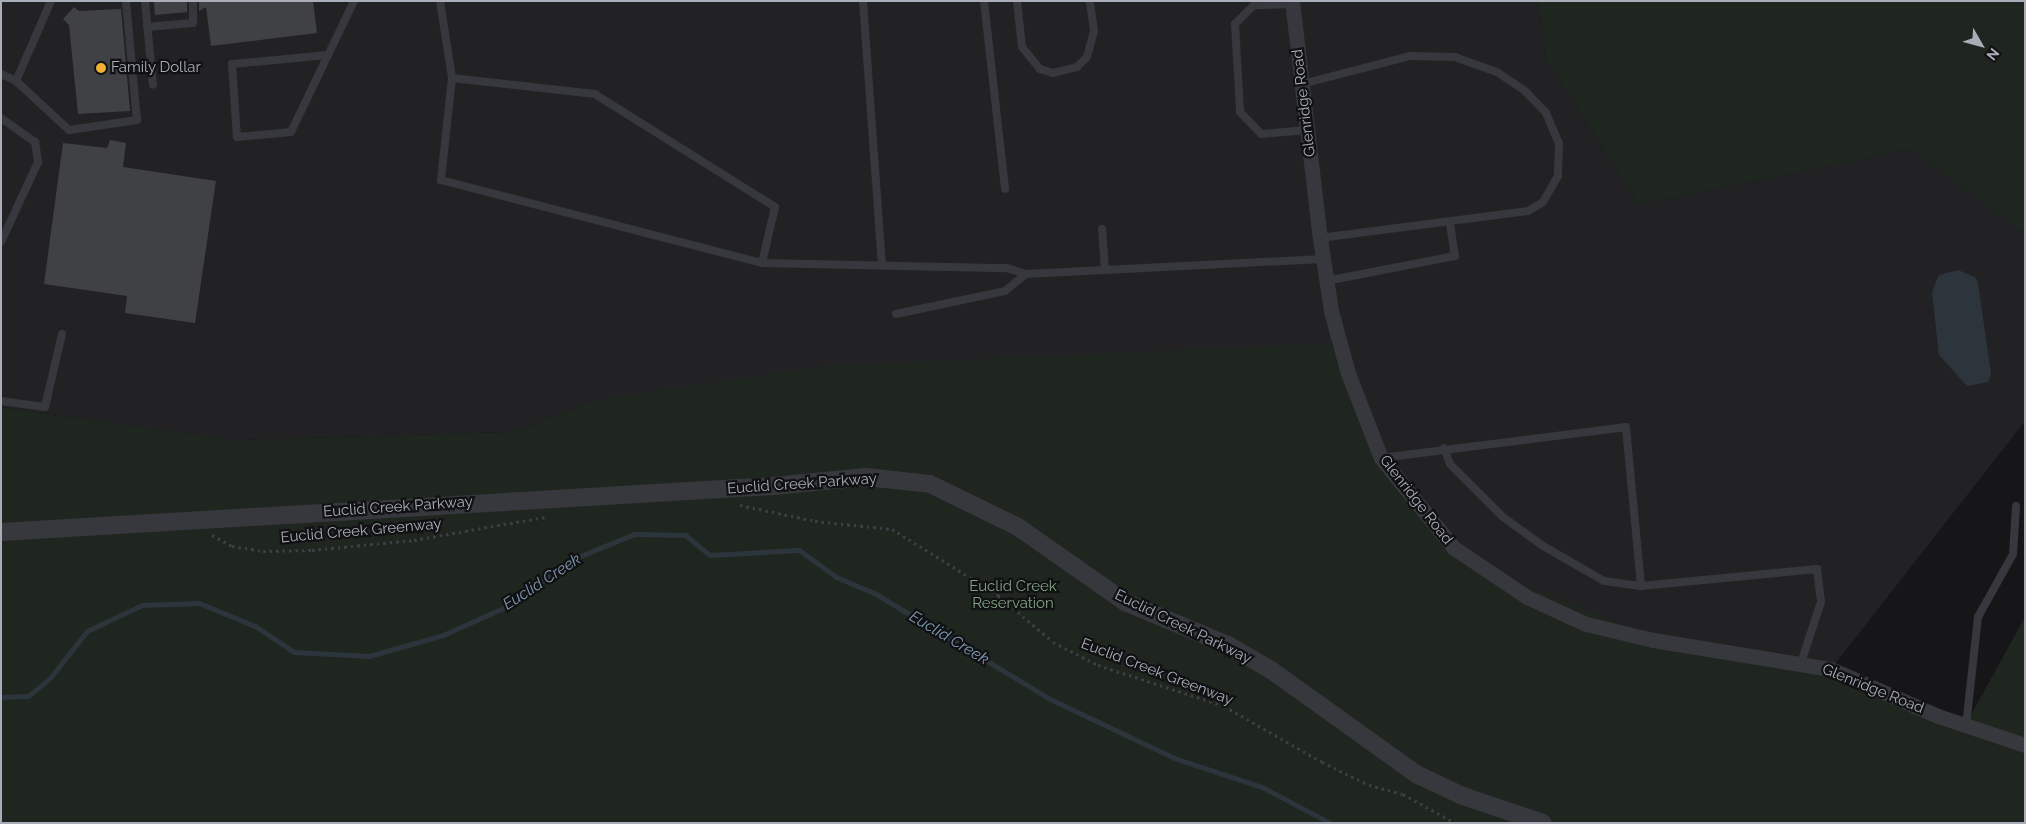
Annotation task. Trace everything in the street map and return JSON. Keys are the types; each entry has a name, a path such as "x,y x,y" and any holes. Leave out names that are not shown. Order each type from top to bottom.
{"street":[{"name":"Glenridge Road","path":"1292,3 1326,281 1348,373 1381,458 1454,548 1527,598 1586,624 1652,640 1831,669 1966,726 2025,745"},
{"name":"Euclid Creek Parkway","path":"1,532 774,486 866,477 930,484 1018,526 1125,602 1228,645 1271,670 1416,774 1463,796 1543,823"}],"lane":[{"path":"16,81 51,1"},
{"path":"1,74 16,81 69,130 137,120 126,1"},
{"path":"145,1 152,85"},
{"path":"147,26 193,23 193,1"},
{"path":"328,55 232,64 238,137 291,132 354,1"},
{"path":"440,1 452,78 441,180 762,263 1007,268 1026,274 1323,259"},
{"path":"863,1 882,265"},
{"path":"984,1 1005,189"},
{"path":"1017,1 1022,47 1040,69 1053,73 1077,67 1087,57 1094,31 1090,1"},
{"path":"1292,3 1254,5 1235,24 1240,112 1261,134 1307,130"},
{"path":"1302,84 1410,56 1455,57 1498,72 1525,91 1546,113 1559,143 1558,176 1543,202 1528,211 1450,223 1320,238"},
{"path":"452,78 595,94 775,207 762,263"},
{"path":"1,118 35,142 38,162 1,242"},
{"path":"1326,281 1455,256 1450,223"},
{"path":"1102,229 1105,270"},
{"path":"896,314 1005,291 1026,274"},
{"path":"1,401 45,407 62,334"},
{"path":"1381,458 1444,448 1626,427 1640,586"},
{"path":"1444,448 1450,464 1491,505 1543,546 1604,581 1640,586 1817,569 1821,602 1801,663"},
{"path":"1966,726 1978,617 2013,554 2016,506"}],"path":[{"name":"Euclid Creek Greenway","path":"737,504 815,522 892,529 998,595 1053,642 1098,665 1224,706 1322,762 1369,785 1403,794 1455,823"},
{"name":"Euclid Creek Greenway","path":"206,533 232,546 263,551 312,550 414,540 550,516"}],"shaded area":[{"path":"1,1 1538,1 1546,59 1639,205 1911,149 2025,234 2025,421 1831,669 1653,640 596,400 514,432 236,440 1,407"},
{"path":"1958,270 1975,277 1978,283 1991,374 1988,382 1967,386 1939,355 1932,292 1939,275"}],"green space":[{"path":"1538,1 2025,1 2025,234 1911,149 1639,205 1546,59"},
{"name":"Euclid Creek Reservation","path":"1339,343 1381,458 1454,548 1488,571 1669,643 1801,663 1965,726 2025,617 2025,823 1,823 1,407 236,440 514,432 596,400 825,366"}],"building":[{"path":"154,1 187,1 187,12 155,15"},
{"path":"199,1 313,1 317,33 211,46 206,7 199,11"},
{"name":"Family Dollar","path":"74,7 79,11 121,9 130,111 78,114 69,25 63,19"},
{"path":"110,140 126,143 123,167 216,181 195,323 125,313 127,296 44,284 63,143 107,148"}],"waterway":[{"name":"Euclid Creek","path":"1,697 28,696 50,678 87,631 142,605 199,603 255,626 294,652 369,656 443,635 503,608 578,557 634,534 685,535 710,555 799,550 836,577 876,594 1050,699 1174,758 1262,787 1330,823"}],"place":[{"name":"Family Dollar","path":"101,68"}]}
